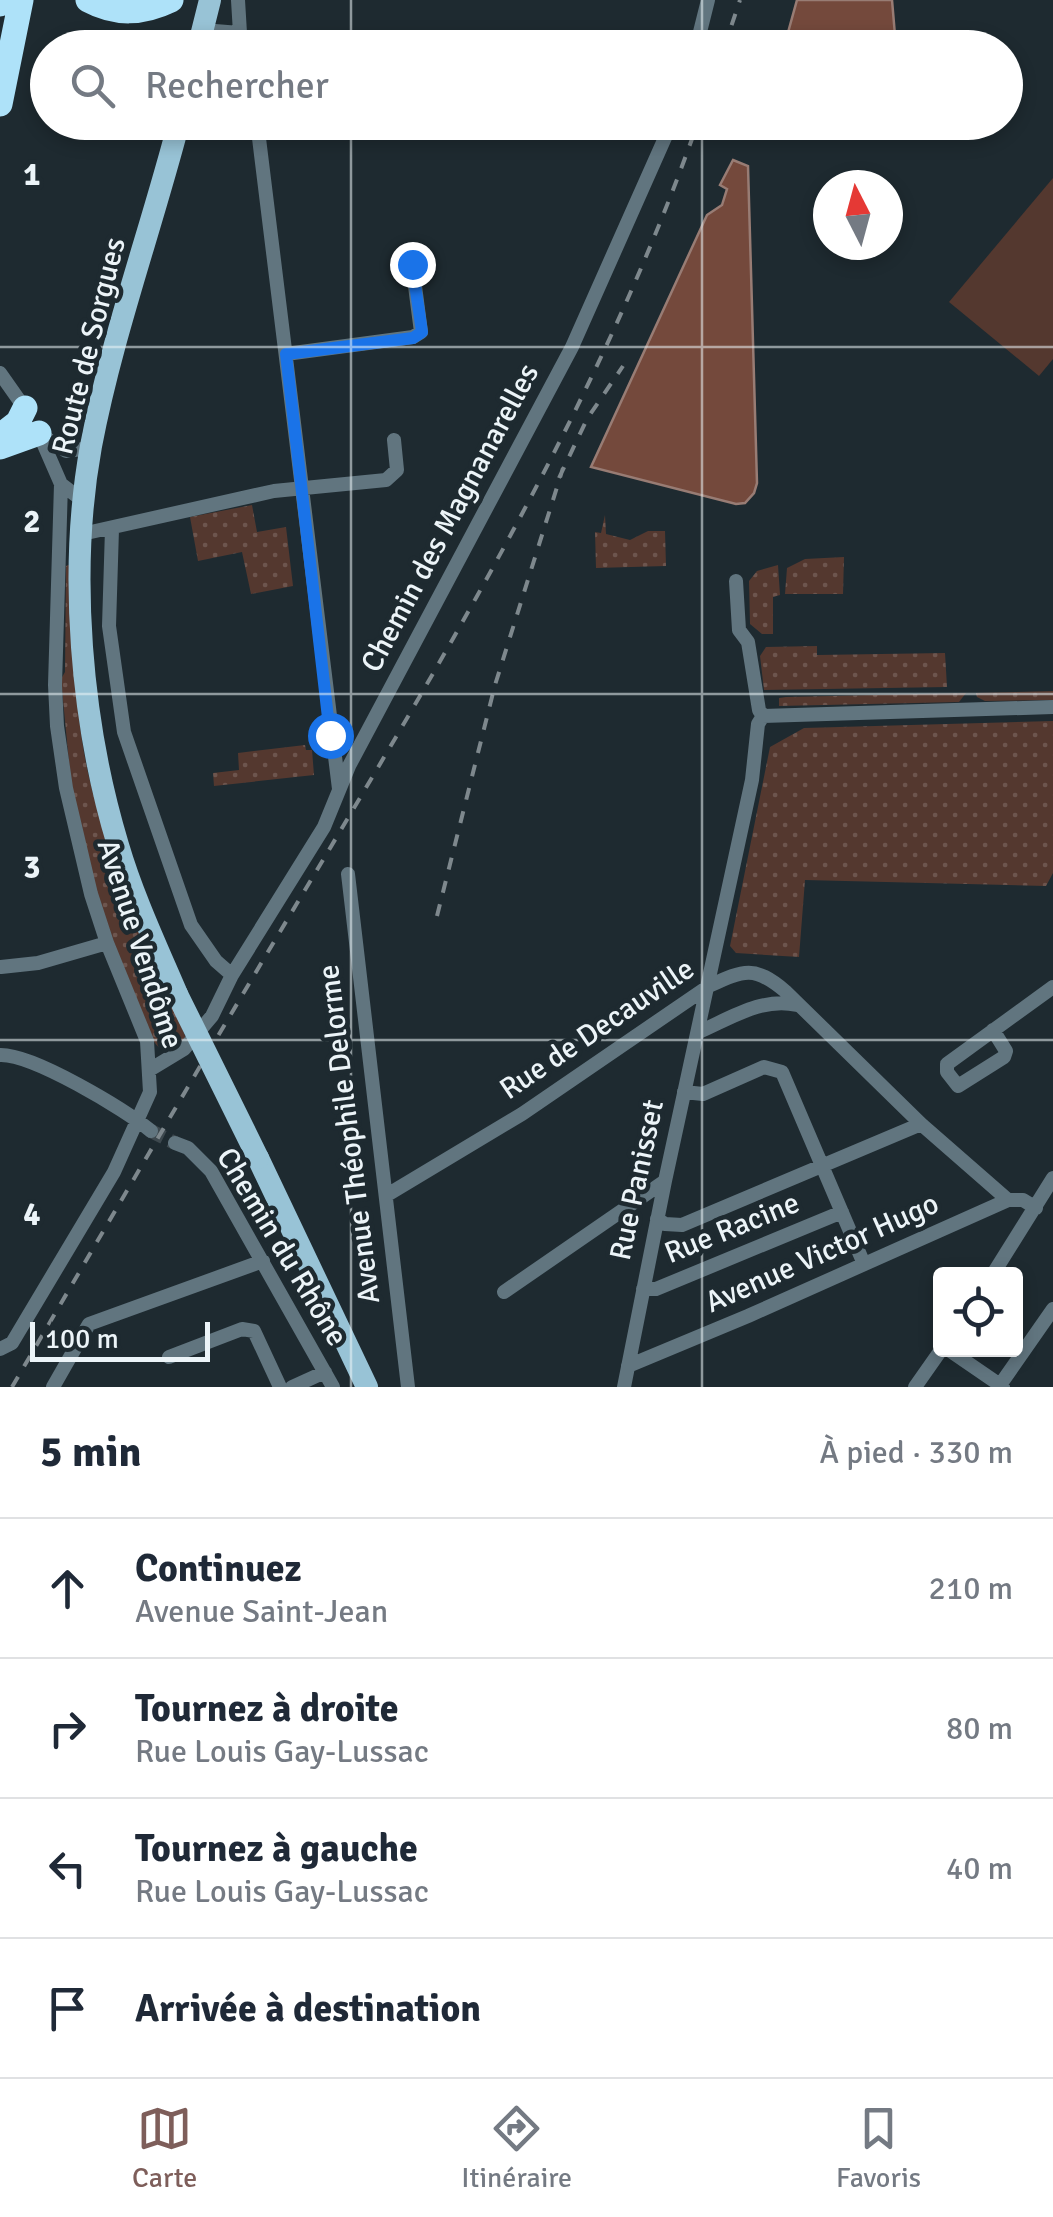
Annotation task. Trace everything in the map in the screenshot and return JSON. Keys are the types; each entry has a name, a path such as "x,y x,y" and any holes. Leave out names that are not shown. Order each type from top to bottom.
{"highway":[{"path":"0,104 21,0"},
{"path":"88,0 127,12 153,8 170,0"},
{"path":"0,436 18,422 24,408"},
{"path":"0,448 39,433"}],"main road":[{"path":"202,30 210,0"},
{"name":"Route de Sorgues","path":"174,140 107,373 91,448 82,534 80,625 95,743 118,846 178,994"},
{"name":"Avenue Théophile Delorme","path":"178,994 367,1387"}],"street":[{"path":"238,0 241,30"},
{"path":"700,30 708,0"},
{"path":"259,140 339,790"},
{"name":"Chemin des Magnanarelles","path":"151,1069 184,1049 212,1016 232,976 324,826 450,573 572,347 664,140"},
{"path":"286,354 413,338 422,332 412,264"},
{"path":"0,373 39,433 58,478 78,497 85,497"},
{"path":"39,433 66,451 91,448"},
{"path":"82,534 274,491 393,476 397,470 394,440"},
{"path":"58,478 66,451"},
{"name":"Avenue Vendôme","path":"0,1349 12,1342 145,1126 150,1092 147,1042 107,942 78,845 57,726 58,478"},
{"path":"112,529 110,626 124,732 192,926 216,961 232,976"},
{"path":"736,581 740,630 748,642 763,716 1053,707"},
{"name":"Rue Panisset","path":"624,1387 752,780 758,724 763,716"},
{"name":"Avenue Théophile Delorme","path":"348,874 408,1387"},
{"path":"1,967 38,964 107,942"},
{"name":"Rue de Decauville","path":"386,1195 522,1114 709,986 740,972 768,977 920,1124 1008,1200"},
{"path":"993,1030 1053,986"},
{"path":"699,1032 762,1004 784,1002 800,1006"},
{"path":"0,1056 22,1059 126,1111 145,1126"},
{"path":"684,1092 703,1094 764,1068 782,1072 864,1264"},
{"path":"657,1218 664,1224 682,1225 920,1124"},
{"name":"Chemin du Rhône","path":"175,1143 188,1148 211,1172 332,1387"},
{"path":"998,1267 1053,1178"},
{"path":"504,1292 665,1180"},
{"path":"1008,1200 1023,1200 1036,1208"},
{"name":"Avenue Victor Hugo","path":"628,1366 1008,1200"},
{"name":"Rue Racine","path":"643,1289 656,1289 842,1212"},
{"path":"53,1387 89,1324 263,1261"},
{"path":"959,1357 1002,1386 1053,1309"},
{"path":"169,1356 242,1329 254,1330 280,1387"},
{"path":"915,1387 936,1357"},
{"path":"292,1387 325,1372"}],"shaded area":[{"path":"797,0 892,0 895,30 789,30"},
{"path":"733,160 748,166 757,483 745,503 736,504 591,467 707,215 722,205 727,189 720,185"},
{"path":"1053,178 1053,359 1039,376 949,302"},
{"path":"252,505 257,532 286,527 293,586 251,594 242,552 198,561 190,517"},
{"path":"605,515 606,534 630,540 648,531 665,531 666,566 596,568 595,532 601,533"},
{"path":"844,557 843,594 785,594 787,568 805,559"},
{"path":"71,564 77,698 89,777 120,878 187,1041 173,1052 159,1048 153,1041 100,908 71,783 61,679 65,672 66,566"},
{"path":"778,565 780,595 773,597 773,634 762,634 750,624 749,581 757,571"},
{"path":"817,646 817,655 945,653 947,687 764,690 760,656 766,647"},
{"path":"1053,691 1053,700 985,701 976,693"},
{"path":"966,693 959,702 779,706 779,698 786,697"},
{"path":"1053,721 1053,873 1046,886 805,880 799,957 736,953 730,946 770,747 804,728"},
{"path":"305,745 306,750 312,750 314,775 214,786 213,773 239,770 238,753"}],"tunnel":[{"path":"151,1131 175,1143"}],"railway":[{"path":"730,30 740,0"},
{"path":"12,1387 419,697 524,511 618,320 691,140"},
{"path":"559,478 587,419 623,366"},
{"path":"437,916 495,685 563,468"}],"route":[{"path":"330,735 286,354 413,338 422,332 412,264"}]}
